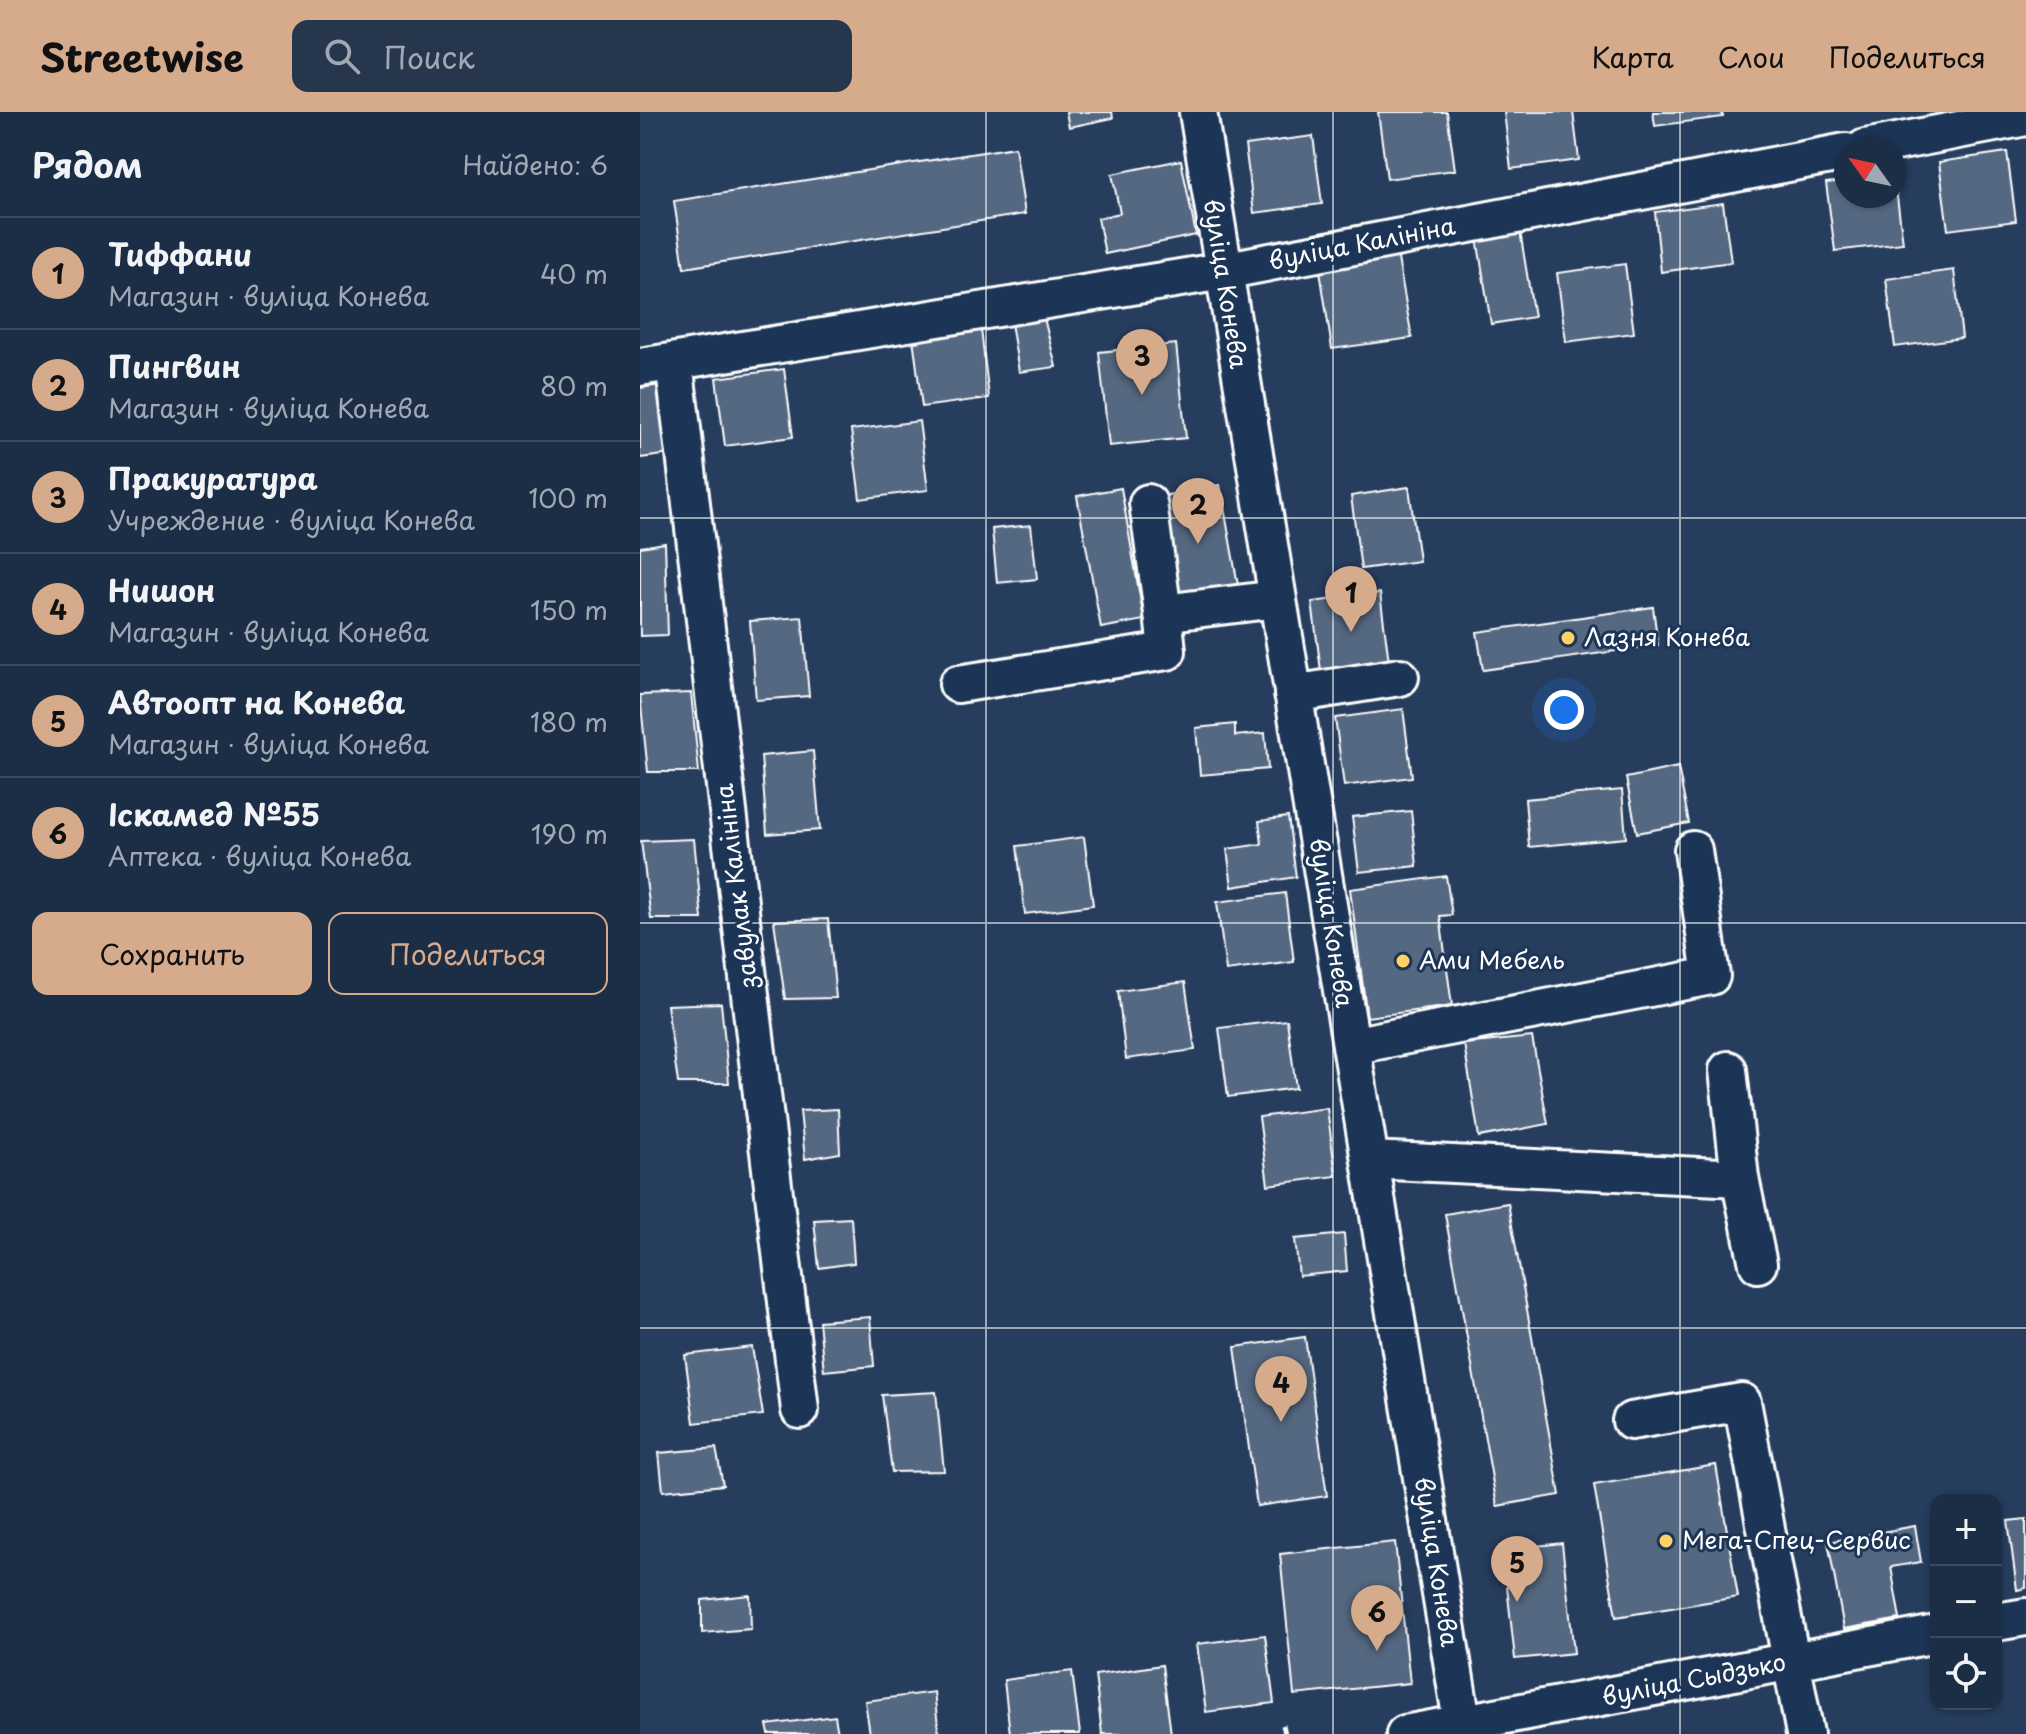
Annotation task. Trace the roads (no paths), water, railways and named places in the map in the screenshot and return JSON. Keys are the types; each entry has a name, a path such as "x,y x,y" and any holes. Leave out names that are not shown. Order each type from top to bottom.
{"street":[{"name":"вуліца Конева","path":"1198,112 1464,1729"},
{"path":"1906,140 2026,117"},
{"name":"вуліца Калініна","path":"657,364 1223,271 1834,154"},
{"name":"завулак Калініна","path":"657,364 800,1410"},
{"path":"958,684 1167,651 1148,503"},
{"path":"1163,613 1277,599"},
{"path":"1293,694 1400,677"},
{"path":"1351,1046 1711,976 1693,850"},
{"path":"1728,1070 1740,1178 1758,1264"},
{"path":"1370,1160 1740,1178"},
{"path":"1631,1421 1742,1402 1805,1734"},
{"path":"2002,1621 2026,1617"},
{"name":"вуліца Сыдзько","path":"1405,1734 1464,1729 1930,1635"}],"place":[{"name":"Пракуратура","path":"1142,395"},
{"name":"Пингвин","path":"1198,544"},
{"name":"Тиффани","path":"1351,632"},
{"name":"Лазня Конева","path":"1568,638"},
{"name":"Ами Мебель","path":"1403,961"},
{"name":"Нишон","path":"1281,1422"},
{"name":"Мега-Спец-Сервис","path":"1666,1541"},
{"name":"Автоопт на Конева","path":"1517,1602"},
{"name":"Іскамед №55","path":"1377,1651"}]}
